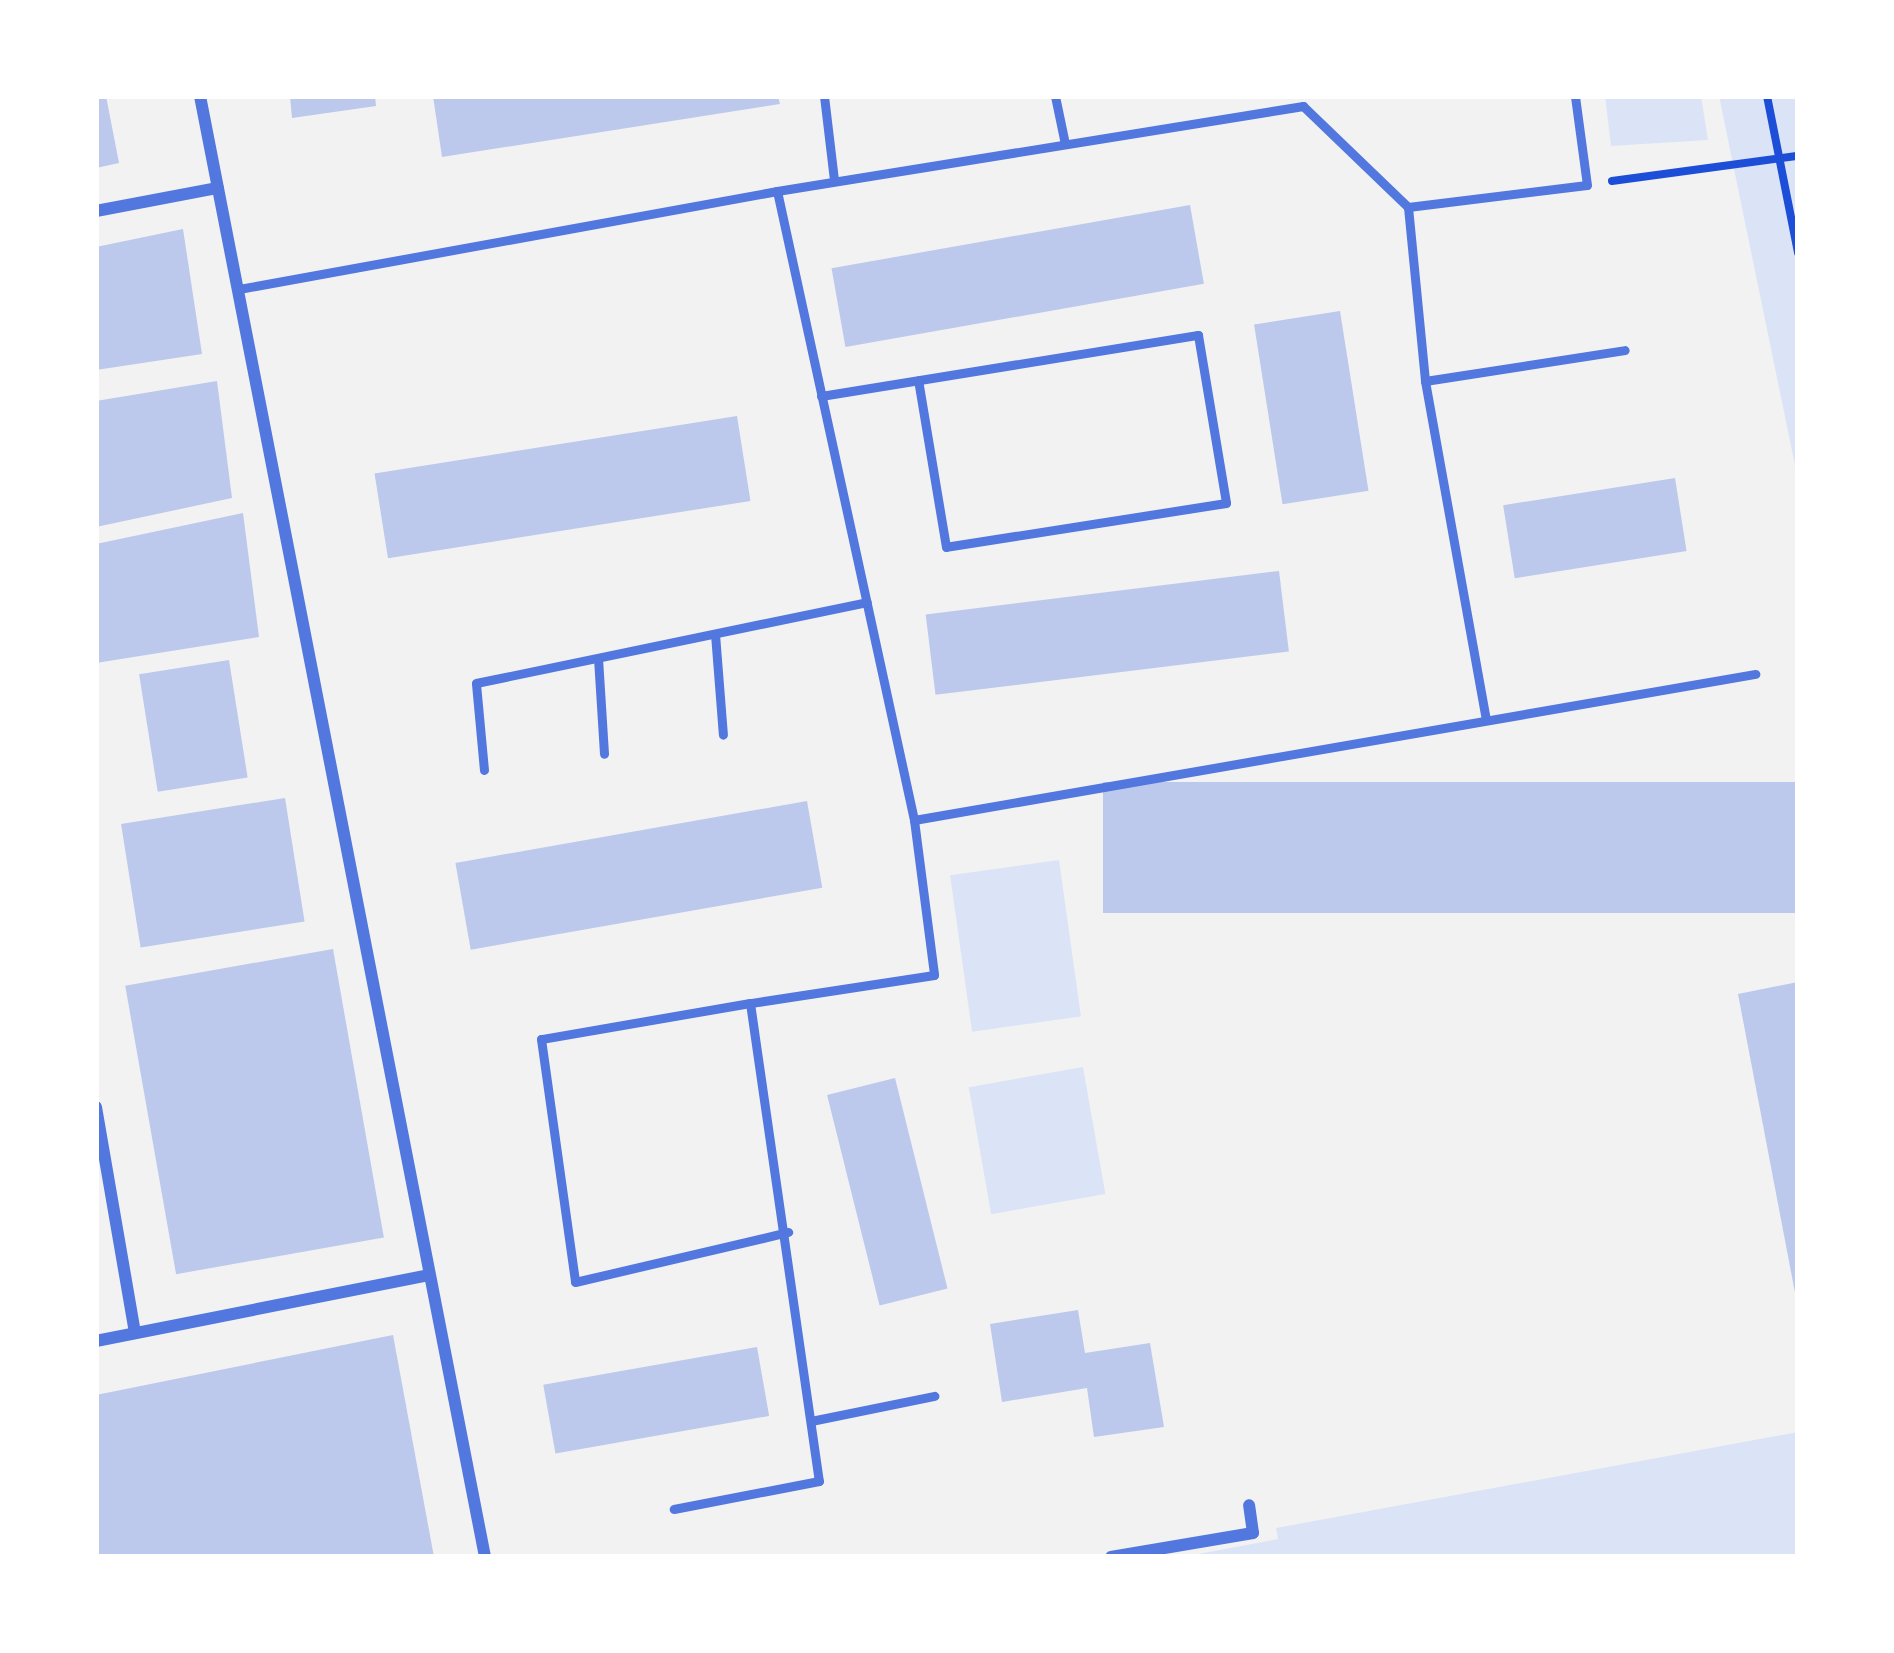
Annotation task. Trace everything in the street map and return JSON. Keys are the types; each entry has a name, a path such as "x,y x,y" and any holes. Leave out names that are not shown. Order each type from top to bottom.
{"street":[{"path":"200,96 485,1557"},
{"path":"96,211 218,188"},
{"path":"96,1107 135,1332"},
{"path":"96,1341 429,1275"},
{"path":"1111,1557 1253,1532 1249,1504"}],"lane":[{"path":"824,96 834,180"},
{"path":"1055,96 1065,145"},
{"path":"1408,208 1587,185 1575,96"},
{"path":"239,289 834,180 1065,145 1302,101 1408,208 1425,381 1486,720"},
{"path":"777,191 914,820 934,975 541,1039 575,1282 788,1232"},
{"path":"821,396 919,380 1198,335 1226,503 946,547 919,380"},
{"path":"1425,381 1625,350"},
{"path":"484,770 476,683 867,602"},
{"path":"715,634 723,736"},
{"path":"598,658 604,754"},
{"path":"914,820 1755,674"},
{"path":"674,1509 819,1480 788,1232 750,1004"},
{"path":"811,1421 934,1396"}],"path":[{"path":"1767,96 1798,253"},
{"path":"1587,185 1798,156"}],"shaded area":[{"path":"1605,96 1701,96 1708,140 1611,146"},
{"path":"1719,96 1798,96 1798,480"},
{"path":"1059,860 1081,1016 972,1032 950,875"},
{"path":"1083,1067 1105,1194 991,1214 969,1087"},
{"path":"1798,1432 1798,1557 1182,1557 1278,1539 1276,1528"}],"building":[{"path":"96,96 106,96 119,163 96,168"},
{"path":"290,96 375,96 376,106 292,118"},
{"path":"433,96 778,96 780,104 442,157"},
{"path":"1190,205 1204,284 845,347 832,268"},
{"path":"183,229 202,354 96,370 96,247"},
{"path":"1340,311 1368,491 1283,504 1254,325"},
{"path":"217,381 232,498 96,527 96,401"},
{"path":"737,416 750,501 388,558 375,473"},
{"path":"1675,478 1687,551 1515,578 1503,505"},
{"path":"243,513 259,637 96,663 96,544"},
{"path":"1279,571 1289,651 936,695 926,614"},
{"path":"229,660 248,778 158,792 139,674"},
{"path":"1103,782 1798,782 1798,913 1103,913"},
{"path":"285,798 305,921 141,947 121,824"},
{"path":"807,801 822,888 471,950 455,863"},
{"path":"333,949 384,1238 176,1274 125,986"},
{"path":"1798,982 1798,1298 1796,1298 1738,994"},
{"path":"895,1078 947,1289 880,1305 827,1095"},
{"path":"1078,1310 1085,1353 1150,1343 1164,1427 1094,1437 1087,1388 1002,1402 990,1324"},
{"path":"393,1335 434,1557 96,1557 96,1395"},
{"path":"757,1347 769,1416 555,1454 543,1385"}]}
